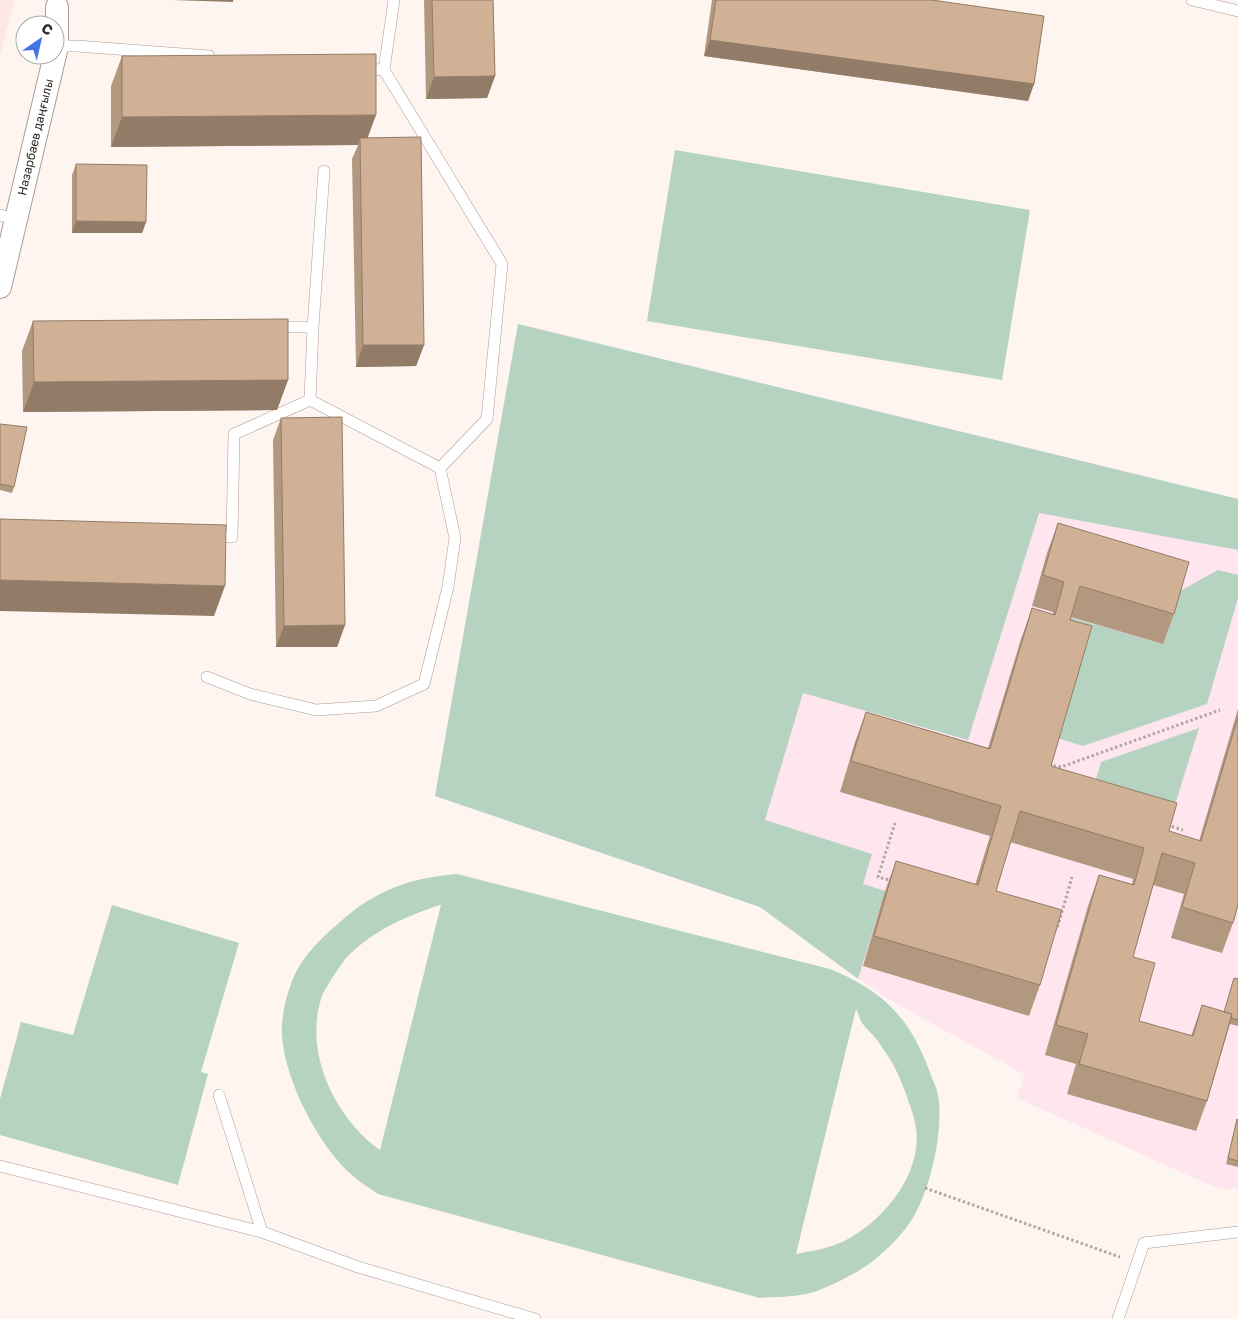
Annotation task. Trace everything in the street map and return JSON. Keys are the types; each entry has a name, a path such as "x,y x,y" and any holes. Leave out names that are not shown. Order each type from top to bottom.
{"street":[{"name":"Назарбаев даңғылы","path":"0,287 8,217 46,65"}],"lane":[{"path":"394,0 384,70 502,264 487,420 440,468"},
{"path":"1192,0 1238,12"},
{"path":"65,40 77,46 216,57"},
{"path":"354,68 384,70"},
{"path":"310,400 324,171"},
{"path":"264,327 314,327"},
{"path":"310,400 440,468"},
{"path":"203,536 232,537 234,434 310,400"},
{"path":"206,677 250,694 316,710 376,706 424,684 448,587 455,538 440,468"},
{"path":"219,1095 262,1232"},
{"path":"0,1166 262,1232 358,1267 535,1319"},
{"path":"1118,1319 1144,1243 1238,1232"}],"path":[{"path":"1055,772 1050,764 1061,767 1220,710"},
{"path":"895,823 878,877 897,882"},
{"path":"1165,824 1183,830"},
{"path":"1047,927 1057,929 1072,877"},
{"path":"925,1188 1137,1264"}],"shaded area":[{"path":"0,0 15,0 0,55"},
{"path":"518,324 1238,499 1238,1189 1219,1189 1017,1098 1025,1075 883,996 760,907 435,796"}],"green space":[{"path":"675,150 1030,210 1002,380 647,321"},
{"path":"518,324 1238,499 1238,550 1039,513 968,740 803,693 765,820 872,854 863,884 885,891 858,979 760,907 435,796"},
{"path":"1218,570 1238,575 1238,598 1207,704 1083,746 1057,738 1059,650 1069,617 1163,644 1178,592"},
{"path":"1199,728 1173,811 1093,789 1101,762"},
{"path":"457,874 830,969 856,981 879,996 900,1016 916,1041 925,1059 938,1095 938,1141 931,1174 920,1204 905,1229 873,1261 831,1285 806,1294 760,1298 378,1194 359,1181 340,1164 316,1131 297,1092 290,1073 282,1036 287,996 295,975 305,957 325,935 353,911 394,887 425,878","holes":["441,905 380,1150 364,1137 349,1120 327,1083 320,1062 317,1020 324,992 344,960 370,937 392,924","856,1009 862,1023 888,1056 902,1084 913,1115 917,1135 915,1154 909,1173 900,1191 873,1221 857,1234 840,1243 796,1254"]},
{"path":"112,905 239,943 201,1072 208,1074 178,1185 0,1135 0,1099 21,1022 73,1035"}],"building":[{"path":"432,0 493,0 495,76 434,77"},
{"path":"716,0 932,0 1044,16 1034,84 710,40"},
{"path":"376,54 376,115 122,117 122,56"},
{"path":"421,137 424,345 363,345 360,138"},
{"path":"76,164 147,165 146,222 76,221"},
{"path":"288,319 288,380 34,382 33,321"},
{"path":"342,417 345,625 284,626 281,418"},
{"path":"0,424 27,427 14,487 0,484"},
{"path":"0,519 226,525 225,586 0,580"},
{"path":"1058,523 1189,562 1174,614 1080,586 1070,620 1092,626 1051,766 1177,803 1169,831 1201,841 1238,717 1238,905 1233,923 1182,907 1195,863 1162,853 1133,957 1155,963 1139,1021 1193,1036 1202,1005 1232,1014 1207,1101 1079,1064 1088,1034 1056,1025 1099,875 1134,885 1144,848 1020,811 996,891 1062,910 1040,985 874,936 896,861 978,885 1001,806 851,761 866,712 990,749 1032,608 1055,615 1064,582 1043,575"},
{"path":"1234,978 1238,979 1238,1020 1231,1018 1232,1014 1224,1012"},
{"path":"1238,1120 1238,1161 1228,1158"}]}
